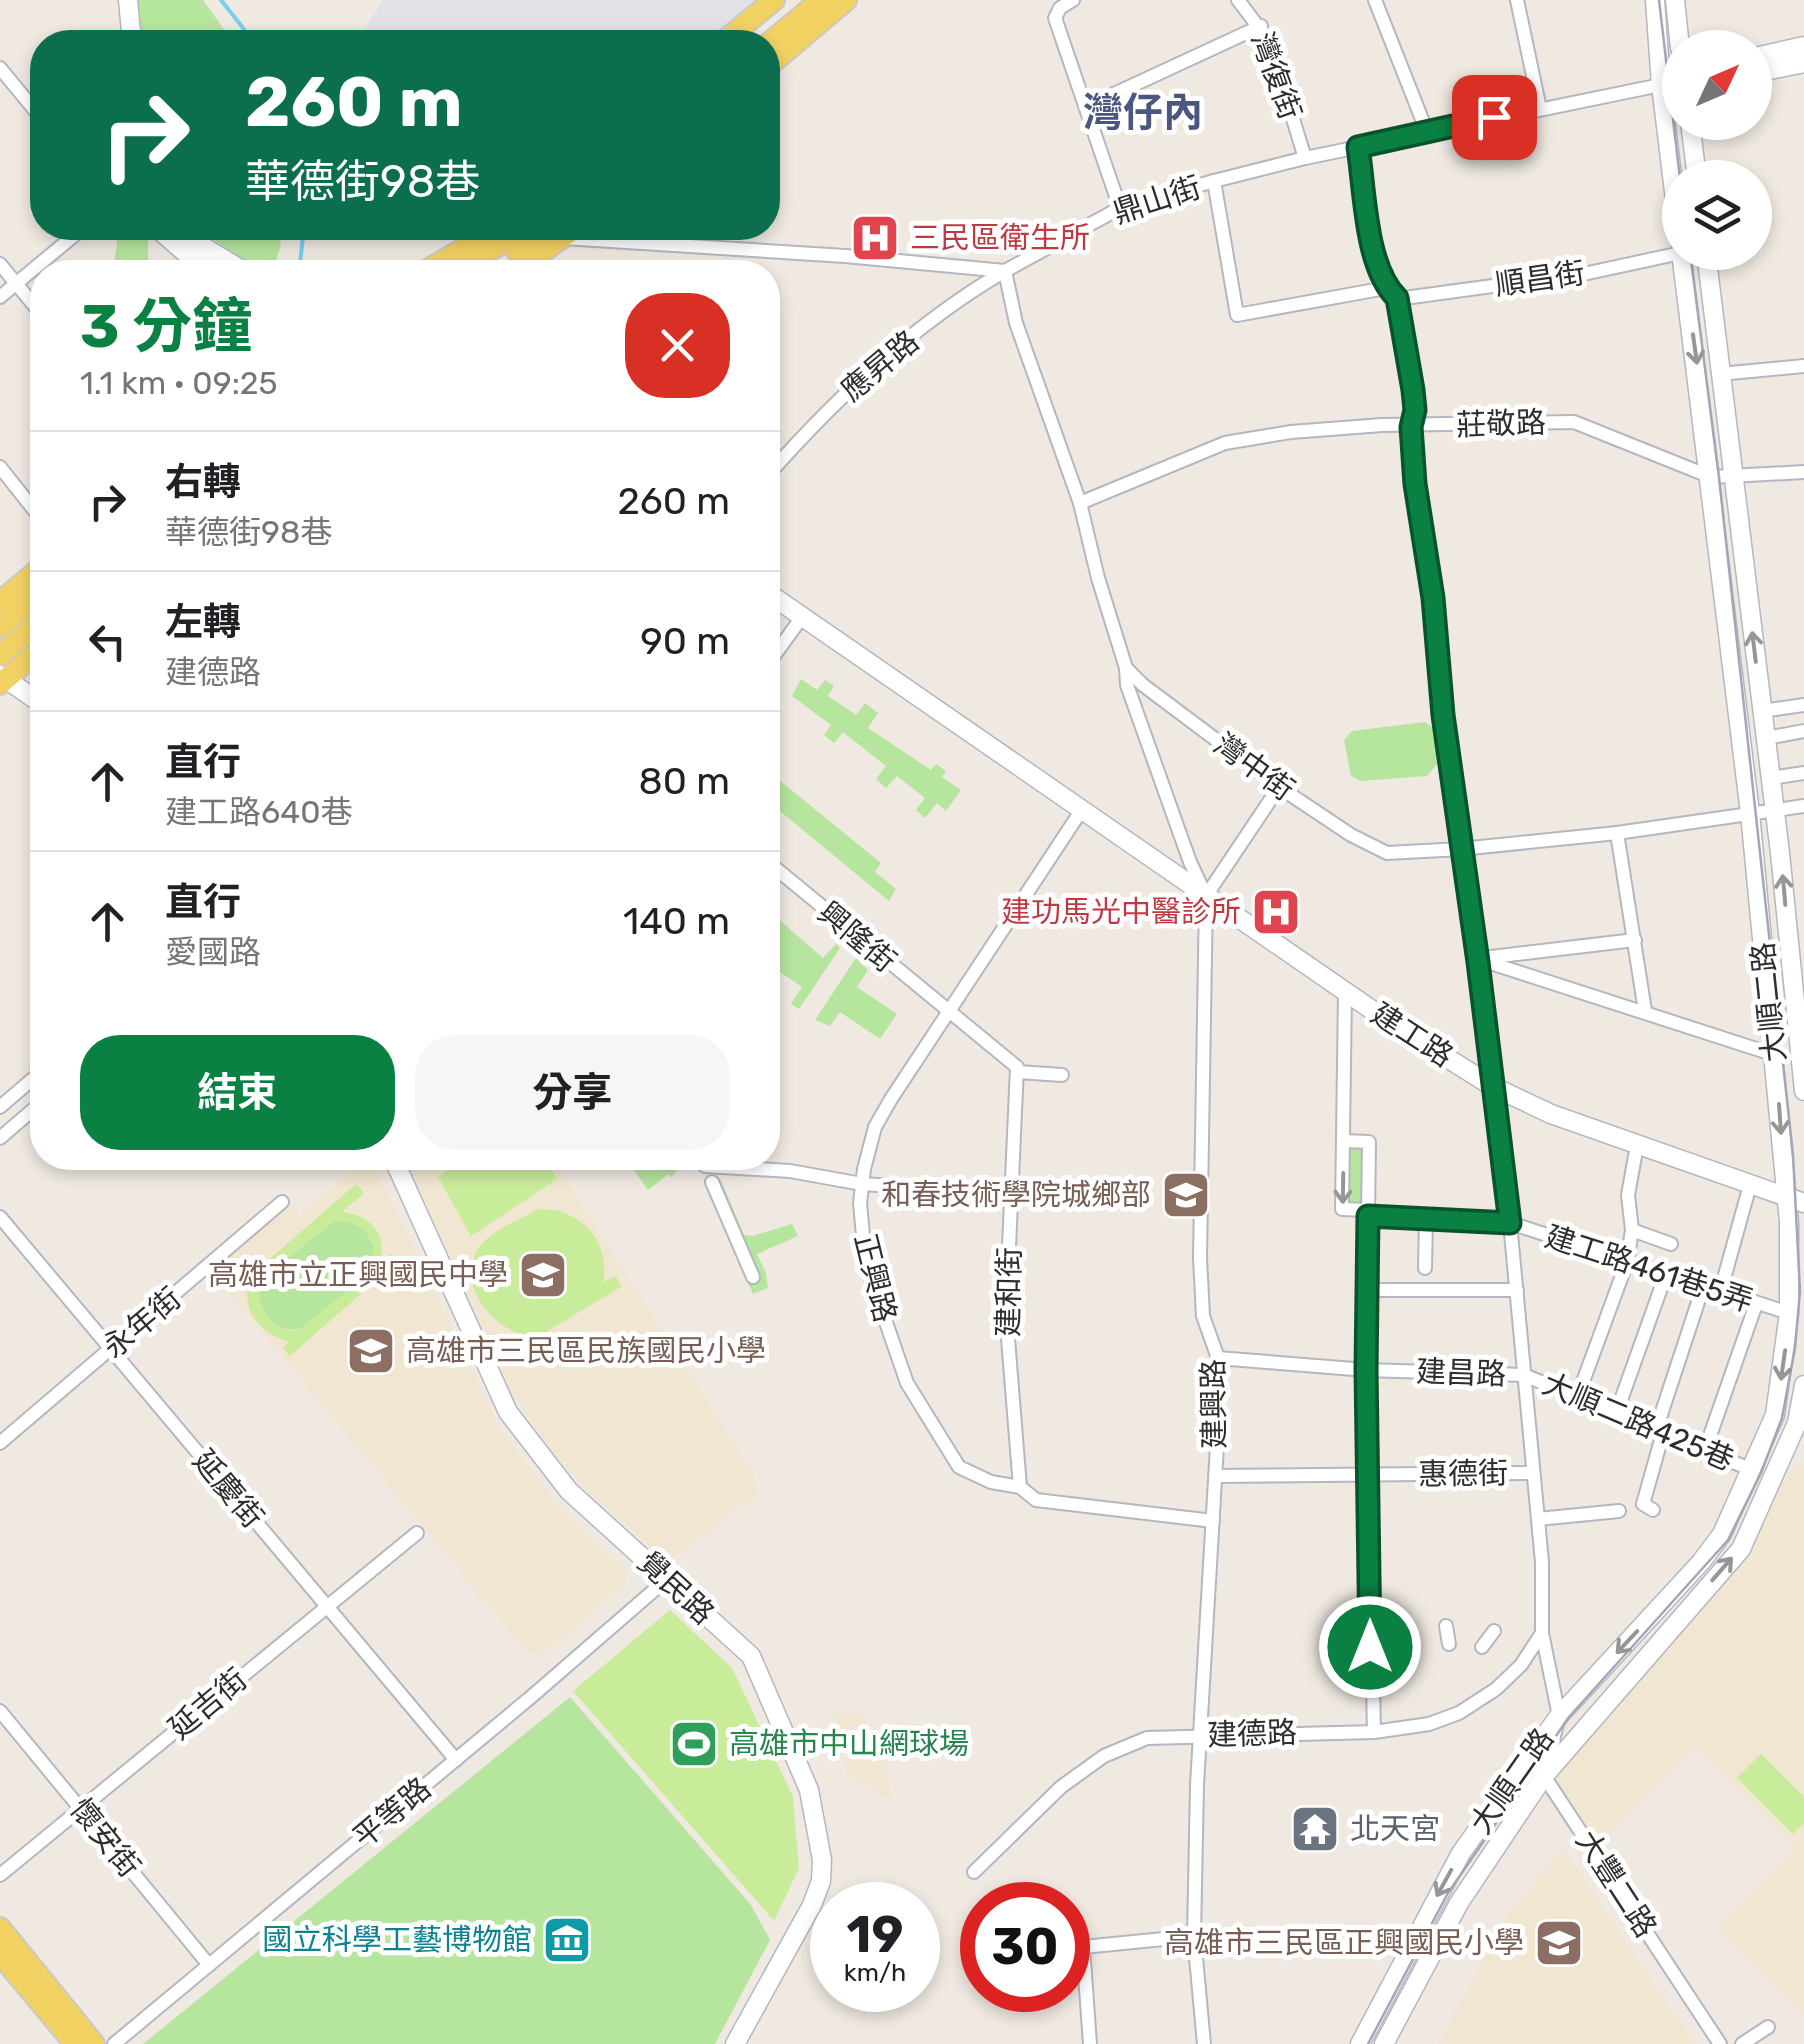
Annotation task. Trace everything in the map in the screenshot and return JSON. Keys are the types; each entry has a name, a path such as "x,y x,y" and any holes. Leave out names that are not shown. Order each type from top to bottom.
{"main road":[{"path":"737,30 774,0"},
{"path":"767,30 804,0"},
{"path":"780,34 820,0"},
{"path":"780,56 846,0"},
{"path":"455,260 508,240"},
{"path":"477,260 515,240"},
{"path":"495,260 521,240"},
{"path":"0,602 30,577"},
{"path":"0,627 30,602"},
{"path":"0,655 30,630"},
{"path":"2,679 30,657"},
{"path":"0,1928 94,2044"},
{"path":"0,1954 74,2044"}],"street":[{"path":"116,0 119,30"},
{"path":"128,0 131,30"},
{"path":"1073,0 1060,8 1055,18 1120,208"},
{"name":"灣復街","path":"1238,0 1270,41 1305,158"},
{"path":"1375,0 1427,132"},
{"path":"1517,0 1540,109"},
{"path":"1656,0 1662,33"},
{"path":"1675,0 1678,30"},
{"path":"1086,107 1260,26"},
{"path":"1772,53 1804,46"},
{"path":"1772,69 1804,63"},
{"path":"0,68 30,104"},
{"name":"鼎山街","path":"1005,272 1120,208 1214,181 1305,158 1662,84"},
{"path":"1358,147 1375,262 1386,288 1397,298 1413,390 1415,484 1433,598 1443,715 1510,1223 1538,1519 1542,1632 1559,1716 1544,1776"},
{"path":"1214,181 1237,316 1386,288"},
{"path":"45,260 69,240"},
{"path":"171,240 195,260"},
{"path":"196,240 225,260"},
{"path":"654,240 1005,272 1016,323 1080,503 1126,668 1127,686 1190,862 1206,896"},
{"name":"順昌街","path":"1397,298 1588,274 1662,257"},
{"path":"0,264 30,301"},
{"name":"大順二路","path":"1360,2044 1462,1853 1559,1716 1701,1562 1722,1534 1775,1415 1789,1314 1796,1201 1683,270"},
{"name":"大順二路","path":"1708,270 1766,738 1804,1091"},
{"path":"0,298 30,272"},
{"name":"應昇路","path":"780,461 823,413 906,342 974,289 1005,272"},
{"path":"1720,374 1804,366"},
{"name":"莊敬路","path":"1080,503 1225,442 1382,425 1574,422 1711,477 1804,472"},
{"path":"0,467 30,505"},
{"name":"建工路","path":"780,600 1345,992 1492,1086 1550,1114 1796,1201"},
{"path":"780,647 802,616"},
{"name":"灣中街","path":"1126,668 1143,685 1280,787 1351,835 1387,853 1617,833 1804,806"},
{"path":"2,679 30,696"},
{"path":"1762,711 1804,705"},
{"path":"1766,738 1804,731"},
{"path":"1770,778 1804,773"},
{"path":"1206,896 1280,787"},
{"name":"正興路","path":"1081,811 947,1012 876,1127 860,1203 864,1247 907,1383 959,1467 991,1482 1020,1487 1036,1500 1213,1521"},
{"path":"1617,833 1646,1011"},
{"name":"興隆街","path":"780,872 947,1012"},
{"name":"建興路","path":"1204,2044 1194,1936 1198,1736 1213,1521 1218,1358 1203,1316 1200,1258 1206,896"},
{"path":"1478,959 1635,940"},
{"path":"1478,959 1776,1055"},
{"path":"1345,992 1342,1210 1368,1213"},
{"path":"947,1012 1017,1067 1018,1072 1062,1075"},
{"name":"建和街","path":"1018,1072 1006,1314 1020,1487"},
{"path":"0,1107 30,1081"},
{"path":"0,1138 30,1112"},
{"path":"1344,1141 1369,1142 1366,1370 1374,1732"},
{"path":"1577,1398 1628,1262 1632,1230 1628,1194 1637,1145"},
{"name":"覺民路","path":"397,1170 508,1412 570,1491 751,1656 809,1790 822,1860 821,1881 812,1905 734,2044"},
{"path":"773,1170 862,1184 1047,1196"},
{"path":"712,1182 753,1277"},
{"path":"1720,1292 1750,1186"},
{"name":"永年街","path":"0,1442 282,1202"},
{"name":"建工路461巷5弄","path":"1368,1213 1510,1223 1789,1314"},
{"name":"延慶街","path":"0,1218 456,1760"},
{"path":"1425,1268 1426,1219"},
{"path":"1632,1230 1671,1244"},
{"path":"1616,1414 1666,1274"},
{"path":"1653,1510 1643,1504 1660,1432 1704,1287"},
{"path":"1367,1290 1517,1290"},
{"path":"1705,1450 1756,1304"},
{"name":"建昌路","path":"1218,1358 1366,1370 1524,1375"},
{"name":"大順二路425巷","path":"1524,1375 1752,1470"},
{"name":"大順二路","path":"1384,2044 1459,1903 1544,1776 1741,1549 1797,1423 1804,1385"},
{"name":"惠德街","path":"1215,1476 1532,1473"},
{"path":"1538,1519 1619,1512"},
{"name":"延吉街","path":"0,1875 416,1533"},
{"name":"平等路","path":"114,2044 667,1579"},
{"path":"1446,1626 1449,1644"},
{"path":"1482,1647 1494,1631"},
{"name":"建德路","path":"974,1872 1043,1802 1104,1756 1147,1738 1374,1732 1429,1724 1458,1713 1508,1677 1534,1648 1542,1632"},
{"name":"懷安街","path":"0,1711 209,1965"},
{"name":"大豐二路","path":"1544,1776 1720,2044"},
{"path":"1090,2044 1083,1947 1194,1936"},
{"path":"1742,2044 1768,2027"}],"shaded area":[{"path":"383,0 760,0 724,30 364,30"},
{"name":"高雄市三民區民族國民小學","path":"352,1170 377,1170 502,1434 561,1507 625,1569 626,1583 544,1654 527,1652 211,1271 289,1206 299,1216"},
{"name":"高雄市立正興國民中學","path":"410,1170 560,1170 754,1475 757,1494 674,1558 656,1553 584,1487 548,1446 512,1393"},
{"path":"1804,1460 1804,2016 1716,1926 1795,1847 1696,1748 1596,1844 1551,1775 1717,1589 1768,1497"},
{"path":"864,1713 869,1749 883,1748 891,1800 846,1773 845,1739 833,1714"},
{"name":"高雄市三民區正興國民小學","path":"1564,1849 1696,2044 1439,2044 1511,1908"}],"green space":[{"path":"136,0 203,0 224,30 140,30"},
{"path":"117,240 148,241 148,260 115,260"},
{"path":"215,240 281,240 276,260 243,260"},
{"path":"801,679 817,690 825,680 834,686 828,696 856,715 865,703 878,713 868,728 931,770 936,764 946,771 942,777 961,790 946,811 937,803 925,818 916,810 925,798 897,776 886,788 876,779 886,766 843,732 834,743 824,735 831,725 792,696"},
{"path":"1425,722 1435,729 1437,764 1427,776 1361,781 1351,776 1344,740 1352,731"},
{"path":"780,781 881,863 875,872 896,889 889,901 780,811"},
{"path":"780,920 823,958 836,944 840,948 799,1009 791,1004 802,987 780,972"},
{"path":"856,958 868,970 857,987 897,1014 880,1039 840,1012 830,1026 815,1020"},
{"path":"1348,1149 1365,1149 1365,1206 1347,1206"},
{"path":"449,1170 551,1170 557,1179 471,1236 438,1177"},
{"path":"634,1170 677,1170 672,1177 669,1174 648,1190"},
{"path":"720,1178 744,1235 792,1224 798,1236 757,1254 768,1288 753,1294 706,1185"},
{"path":"356,1184 364,1193 342,1212 361,1217 374,1228 381,1243 380,1263 391,1254 397,1262 290,1356 283,1348 289,1342 260,1325 249,1307 251,1275","holes":["333,1222 350,1222 366,1231 374,1249 369,1274 300,1329 278,1327 264,1314 261,1304 267,1274"]},
{"path":"539,1209 567,1214 589,1230 602,1253 603,1282 616,1276 621,1287 507,1355 502,1344 518,1333 496,1320 479,1299 471,1274 472,1262 490,1236"},
{"path":"333,1222 350,1222 366,1231 374,1249 369,1274 300,1329 278,1326 270,1321 261,1304 267,1274"},
{"name":"高雄市中山網球場","path":"670,1610 732,1668 793,1797 799,1868 774,1921 573,1691"},
{"name":"國立科學工藝博物館","path":"570,1697 751,1905 770,1940 715,2044 143,2044"},
{"path":"1761,1754 1804,1797 1804,1823 1793,1834 1737,1778"}],"waterway":[{"path":"221,0 245,30"},
{"path":"300,260 303,240"}],"tram line":[{"path":"1659,0 1678,160"},
{"path":"1368,2044 1448,1893 1569,1717 1728,1540 1761,1473 1782,1418 1795,1348 1800,1291 1793,1155 1719,477 1692,270"}],"place":[{"name":"三民區衛生所","path":"875,238"},
{"name":"建功馬光中醫診所","path":"1276,912"},
{"name":"和春技術學院城鄉部","path":"1186,1195"},
{"name":"高雄市立正興國民中學","path":"543,1275"},
{"name":"高雄市三民區民族國民小學","path":"371,1351"},
{"name":"高雄市中山網球場","path":"694,1744"},
{"name":"北天宮","path":"1315,1829"},
{"name":"國立科學工藝博物館","path":"567,1940"},
{"name":"高雄市三民區正興國民小學","path":"1559,1943"}],"district":[{"name":"灣仔內","path":"1143,112"}],"route":[{"path":"1370,1647 1368,1216 1510,1223 1443,715 1433,598 1415,484 1413,390 1397,298 1386,288 1375,262 1358,147 1494,117"}]}
